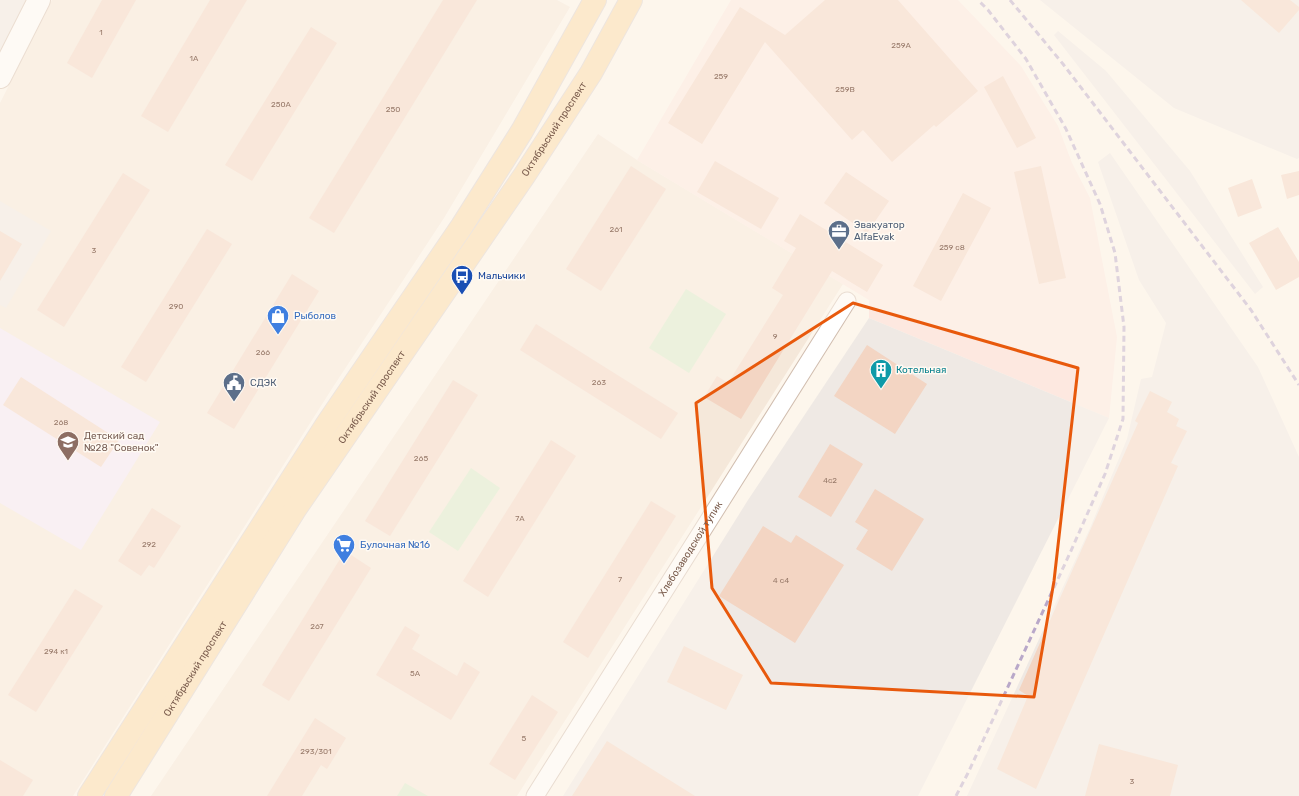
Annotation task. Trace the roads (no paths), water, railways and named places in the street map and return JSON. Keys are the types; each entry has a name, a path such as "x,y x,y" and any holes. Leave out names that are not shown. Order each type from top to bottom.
{"main road":[{"path":"89,796 327,424 462,226 522,131 595,0"},
{"name":"Октябрьский проспект","path":"116,796 296,508 515,189 591,73 631,0"}],"street":[{"path":"0,77 39,0"},
{"name":"Хлебозаводской тупик","path":"535,796 847,301"}],"railway":[{"path":"956,796 1070,553 1105,474 1123,419 1124,327 1115,253 1100,204 1066,129 1026,59 988,10 978,0"},
{"path":"1010,0 1063,64 1251,310 1299,385"}],"place":[{"name":"Эвакуатор AlfaEvak","path":"839,250"},
{"name":"Мальчики","path":"462,296"},
{"name":"Рыболов","path":"278,336"},
{"name":"Котельная","path":"881,390"},
{"name":"СДЭК","path":"234,402"},
{"name":"Детский сад №28 \"Совенок\"","path":"68,462"},
{"name":"Булочная №16","path":"344,564"}]}
